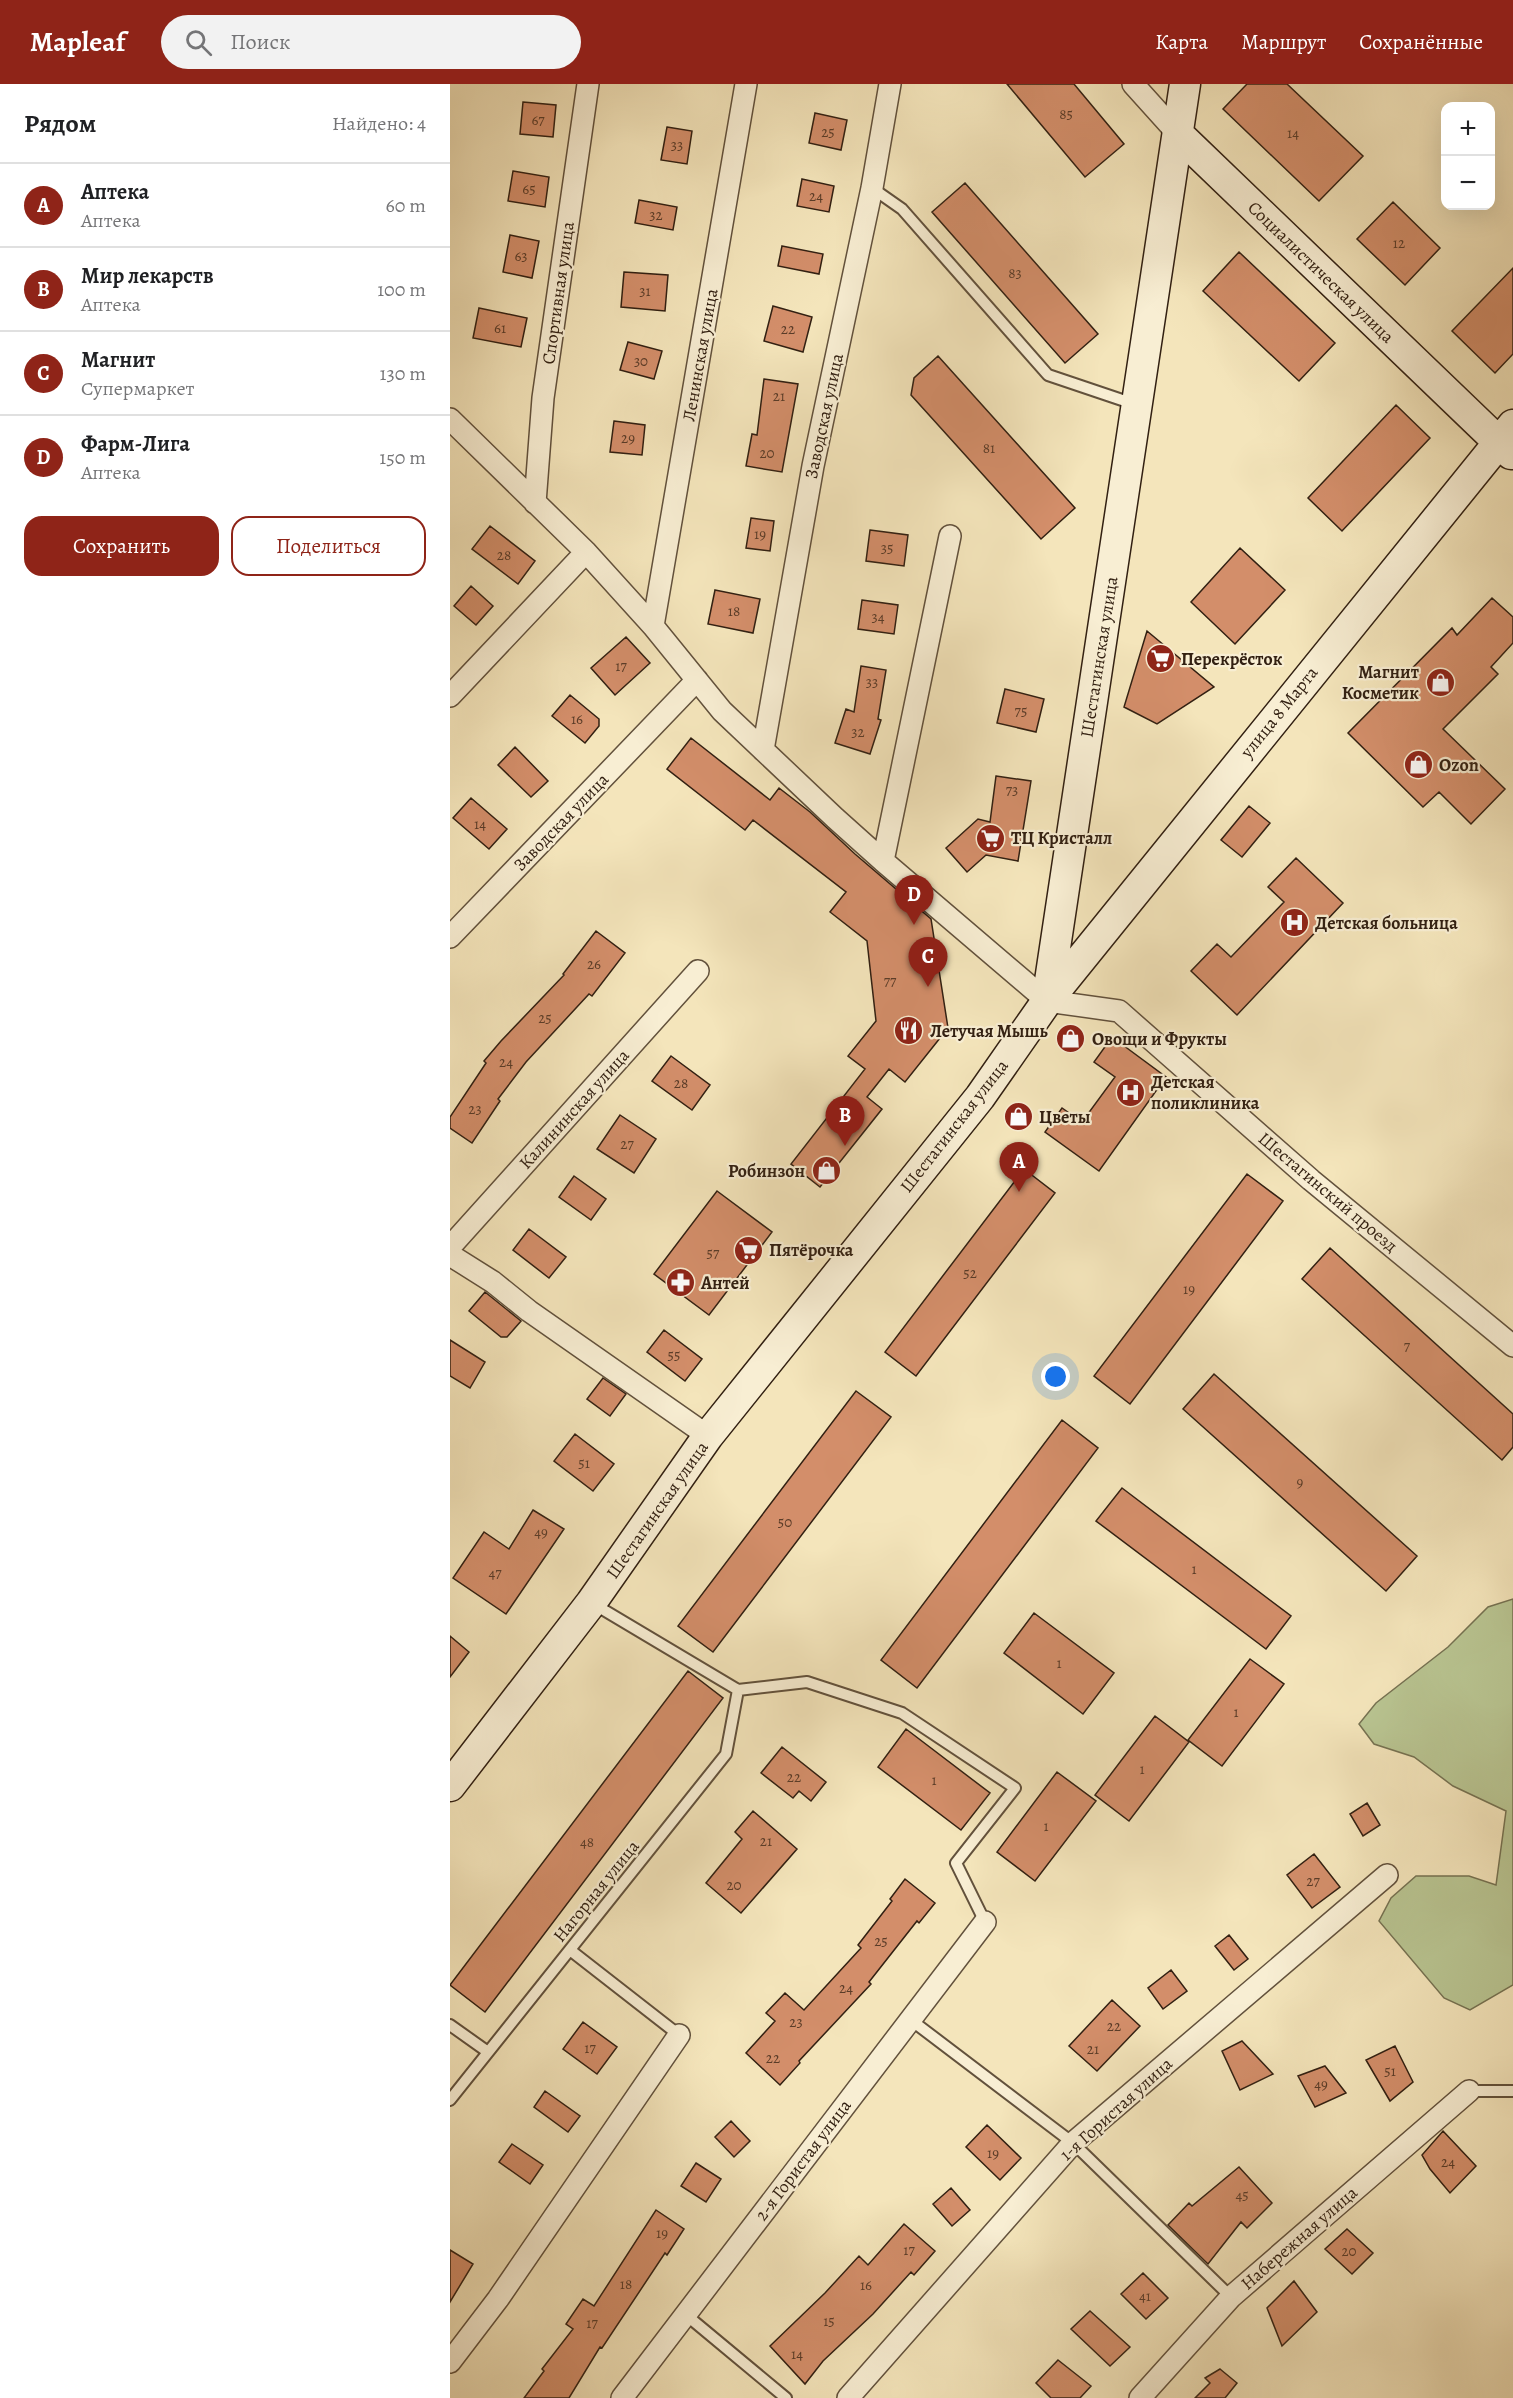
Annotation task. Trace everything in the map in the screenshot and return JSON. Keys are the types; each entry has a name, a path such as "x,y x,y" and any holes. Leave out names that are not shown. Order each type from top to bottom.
{"main road":[{"name":"Шестагинская улица","path":"450,1786 591,1603 708,1436 980,1097 1047,1001 1185,84"},
{"name":"Социалистическая улица","path":"1178,134 1508,441"},
{"name":"улица 8 Марта","path":"1047,1001 1508,441"}],"street":[{"name":"Спортивная улица","path":"535,503 543,398 588,84"},
{"name":"Ленинская улица","path":"652,626 746,84"},
{"name":"Заводская улица","path":"764,750 813,466 872,188 890,84"},
{"name":"Социалистическая улица","path":"1133,84 1178,134"},
{"path":"450,419 586,552 652,626 722,711 884,861 1047,1001"},
{"path":"884,861 950,536"},
{"path":"450,696 586,552"},
{"name":"Заводская улица","path":"450,937 697,681"},
{"name":"Калининская улица","path":"450,1247 698,970"},
{"name":"Шестагинский проезд","path":"1047,1001 1119,1011 1311,1180 1513,1346"},
{"path":"450,1255 493,1282 529,1311 708,1436"},
{"name":"1-я Гористая улица","path":"848,2398 1073,2143 1387,1875"},
{"name":"2-я Гористая улица","path":"622,2398 985,1922"},
{"path":"450,2361 498,2300 679,2035"},
{"name":"Набережная улица","path":"1140,2398 1231,2297 1469,2091"}],"lane":[{"path":"872,188 902,209 1048,375 1137,405"},
{"path":"591,1603 738,1690 807,1682 902,1713 1015,1788 956,1863 985,1922"},
{"name":"Нагорная улица","path":"450,2100 726,1754 738,1690"},
{"path":"570,1950 679,2035"},
{"path":"911,2020 1073,2143 1231,2297"},
{"path":"450,2025 488,2052"},
{"path":"1469,2091 1513,2091"},
{"path":"685,2314 786,2398"}],"green space":[{"path":"1513,1599 1513,1985 1470,2010 1444,1998 1379,1921 1391,1898 1416,1876 1469,1876 1496,1885 1506,1811 1453,1786 1414,1757 1374,1744 1359,1724 1376,1703 1448,1647 1488,1607"}],"building":[{"path":"1007,84 1074,84 1124,144 1085,177"},
{"path":"1247,84 1287,84 1363,156 1319,201 1223,109"},
{"path":"523,102 556,105 553,137 520,134"},
{"path":"815,113 847,120 841,150 809,143"},
{"path":"667,127 692,131 687,164 661,160"},
{"path":"513,171 549,177 545,207 508,201"},
{"path":"802,179 834,186 829,212 797,206"},
{"path":"965,183 1098,334 1065,363 932,212"},
{"path":"639,200 677,207 673,230 635,223"},
{"path":"1393,202 1440,248 1405,285 1357,239"},
{"path":"510,235 539,241 532,278 503,272"},
{"path":"782,246 823,254 819,274 778,266"},
{"path":"1239,252 1335,343 1299,381 1203,291"},
{"path":"1513,268 1513,354 1495,373 1452,331"},
{"path":"624,272 668,275 665,311 621,307"},
{"path":"773,306 812,317 803,352 764,341"},
{"path":"479,308 527,318 521,347 473,338"},
{"path":"628,342 662,351 654,379 620,370"},
{"path":"938,356 1075,508 1041,539 911,395 914,378"},
{"path":"764,379 798,384 782,472 746,466 752,434 757,435"},
{"path":"1396,405 1430,438 1342,531 1308,498"},
{"path":"614,421 645,425 642,455 610,452"},
{"path":"751,518 774,521 770,551 746,548"},
{"path":"490,526 535,561 518,584 472,549"},
{"path":"870,530 908,535 904,566 866,561"},
{"path":"1240,548 1285,590 1235,644 1191,602"},
{"path":"471,586 493,606 476,625 454,606"},
{"path":"715,590 760,599 753,633 708,624"},
{"path":"1492,598 1513,617 1513,643 1491,667 1498,674 1443,729 1505,789 1471,824 1439,792 1423,807 1348,733 1452,628 1457,635"},
{"path":"862,600 898,605 894,634 858,629"},
{"name":"Перекрёсток","path":"1147,631 1214,687 1157,724 1124,707"},
{"path":"626,637 650,663 615,695 591,668"},
{"path":"861,666 886,670 878,719 881,720 870,754 835,743 846,709 854,712"},
{"path":"1005,689 1044,699 1036,732 997,723"},
{"path":"570,695 599,719 599,726 585,743 552,716"},
{"path":"691,738 770,800 779,788 810,812 931,919 948,1028 905,1082 889,1069 867,1097 882,1109 820,1187 791,1164 865,1069 848,1056 876,1021 867,941 830,912 846,892 753,820 745,830 667,769"},
{"path":"515,747 548,781 531,797 498,765"},
{"name":"ТЦ Кристалл","path":"996,776 1031,781 1018,861 986,855 967,872 946,848 978,819 990,822"},
{"path":"471,798 507,829 489,849 453,818"},
{"path":"1249,806 1270,823 1242,857 1221,840"},
{"name":"Детская больница","path":"1296,858 1343,903 1237,1015 1191,971 1217,944 1231,957 1284,902 1268,887"},
{"path":"596,931 625,953 592,996 589,994 526,1062 498,1099 500,1101 472,1143 450,1128 450,1117 486,1063 484,1061 564,975"},
{"name":"Детская поликлиника","path":"1112,1037 1166,1077 1099,1171 1045,1132 1062,1108 1082,1122 1115,1077 1094,1062"},
{"path":"671,1056 710,1085 692,1110 652,1081"},
{"path":"620,1115 656,1139 634,1173 597,1149"},
{"path":"1024,1169 1055,1193 916,1376 885,1352"},
{"path":"1247,1174 1283,1201 1130,1404 1094,1376"},
{"path":"574,1176 606,1199 591,1220 559,1197"},
{"path":"717,1191 772,1232 709,1315 654,1274"},
{"path":"529,1229 566,1257 549,1278 513,1250"},
{"path":"1330,1248 1513,1414 1513,1447 1502,1460 1302,1279"},
{"path":"485,1292 521,1321 507,1337 501,1337 469,1311"},
{"path":"664,1330 702,1359 685,1381 647,1352"},
{"path":"450,1340 485,1362 470,1388 450,1376"},
{"path":"1214,1374 1417,1556 1386,1591 1183,1409"},
{"path":"603,1378 626,1394 610,1416 587,1399"},
{"path":"856,1391 891,1417 713,1652 678,1626"},
{"path":"1062,1420 1098,1448 917,1688 881,1660"},
{"path":"575,1434 614,1464 593,1491 554,1461"},
{"path":"1122,1488 1291,1616 1266,1649 1096,1521"},
{"path":"533,1510 564,1529 506,1614 453,1578 484,1532 509,1549"},
{"path":"1034,1613 1114,1673 1083,1714 1004,1653"},
{"path":"450,1636 469,1652 450,1677"},
{"path":"1250,1659 1284,1684 1222,1766 1188,1740"},
{"path":"688,1671 723,1698 485,2012 450,1985"},
{"path":"1155,1716 1189,1742 1129,1821 1095,1795"},
{"path":"906,1729 990,1793 961,1830 878,1767"},
{"path":"782,1747 826,1782 811,1801 799,1791 793,1798 761,1773"},
{"path":"1057,1772 1096,1801 1035,1881 997,1852"},
{"path":"1367,1803 1380,1825 1363,1836 1350,1814"},
{"path":"753,1811 797,1849 741,1913 706,1883 742,1839 735,1832"},
{"path":"1314,1854 1340,1887 1312,1908 1287,1875"},
{"path":"905,1879 935,1903 919,1923 917,1921 869,1982 871,1984 799,2061 800,2063 780,2085 746,2053 775,2021 766,2013 785,1993 804,2010 861,1948 858,1945 892,1901 890,1899"},
{"path":"1229,1935 1248,1959 1234,1970 1215,1946"},
{"path":"1171,1970 1187,1991 1163,2009 1148,1988"},
{"path":"1112,2000 1140,2026 1097,2071 1069,2046"},
{"path":"583,2022 617,2047 597,2074 563,2049"},
{"path":"1242,2041 1273,2074 1240,2090 1222,2051"},
{"path":"1395,2046 1413,2082 1390,2101 1366,2060"},
{"path":"1325,2066 1346,2093 1315,2107 1298,2076"},
{"path":"545,2091 580,2116 568,2132 534,2107"},
{"path":"731,2121 750,2141 734,2157 715,2137"},
{"path":"987,2125 1021,2158 1000,2180 966,2147"},
{"path":"1443,2131 1476,2166 1450,2193 1430,2169 1422,2155"},
{"path":"512,2144 543,2165 530,2184 499,2162"},
{"path":"696,2163 721,2179 706,2202 681,2186"},
{"path":"1239,2167 1272,2203 1247,2228 1241,2222 1208,2264 1168,2225 1189,2203 1192,2206"},
{"path":"951,2188 970,2210 952,2226 933,2204"},
{"path":"656,2210 684,2229 667,2255 665,2253 602,2348 600,2347 569,2398 524,2398 544,2371 542,2369 573,2329 566,2324 583,2299 594,2306"},
{"path":"904,2224 935,2251 914,2275 911,2272 873,2314 823,2361 805,2384 770,2346 825,2293 859,2256 868,2265"},
{"path":"1347,2229 1373,2253 1352,2274 1325,2249"},
{"path":"450,2250 473,2264 450,2302"},
{"path":"1143,2273 1168,2298 1146,2319 1121,2294"},
{"path":"1294,2281 1317,2312 1282,2346 1267,2308"},
{"path":"1090,2311 1130,2347 1110,2366 1071,2329"},
{"path":"1058,2360 1091,2386 1080,2398 1051,2398 1036,2383"},
{"path":"1220,2369 1237,2383 1225,2398 1195,2398 1210,2383 1205,2378"}],"place":[{"name":"Перекрёсток","path":"1160,659"},
{"name":"Магнит Косметик","path":"1440,682"},
{"name":"Ozon","path":"1418,765"},
{"name":"ТЦ Кристалл","path":"990,838"},
{"name":"Детская больница","path":"1294,923"},
{"name":"Фарм-Лига","path":"914,925"},
{"name":"Магнит","path":"928,987"},
{"name":"Летучая Мышь","path":"909,1031"},
{"name":"Овощи и Фрукты","path":"1071,1039"},
{"name":"Детская поликлиника","path":"1130,1092"},
{"name":"Цветы","path":"1018,1117"},
{"name":"Мир лекарств","path":"845,1146"},
{"name":"Робинзон","path":"826,1171"},
{"name":"Аптека","path":"1019,1192"},
{"name":"Пятёрочка","path":"748,1250"},
{"name":"Антей","path":"680,1283"}]}
